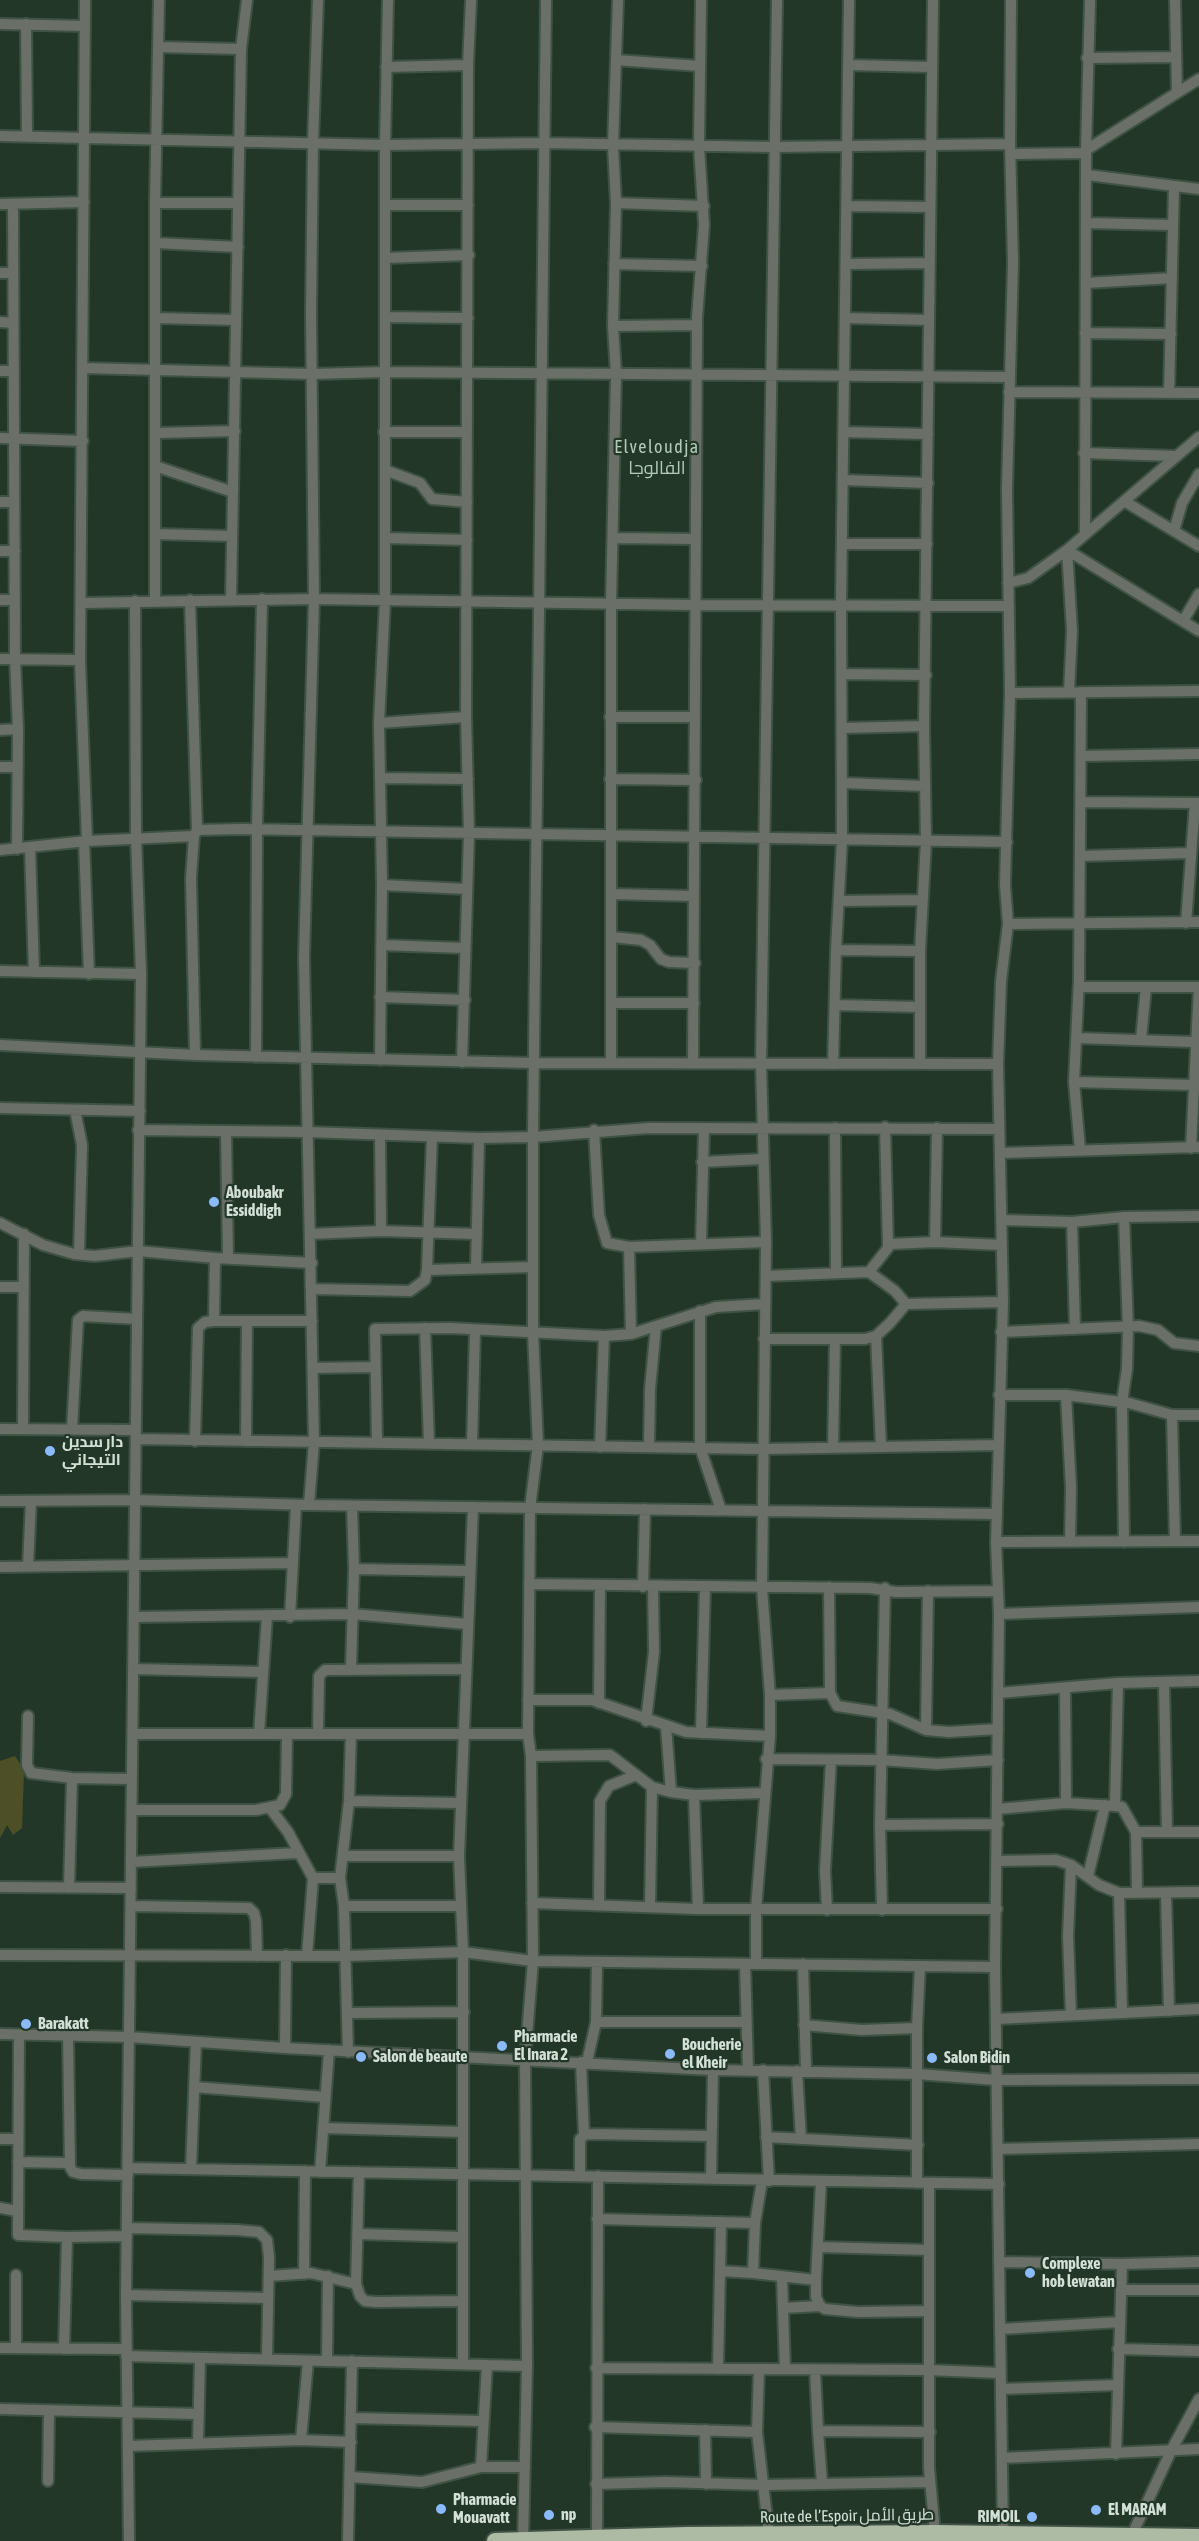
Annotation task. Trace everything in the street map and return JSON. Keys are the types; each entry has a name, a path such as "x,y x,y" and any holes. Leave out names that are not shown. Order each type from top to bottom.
{"highway":[{"name":"Route de l’Espoir طريق الأمل","path":"495,2541 935,2533 1003,2538 1199,2537"}],"street":[{"path":"85,0 80,660 89,974"},
{"path":"155,601 155,203 159,0"},
{"path":"231,599 241,49 247,0"},
{"path":"309,1505 314,1442 308,1058 304,958 314,599 313,141 318,0"},
{"path":"381,1060 382,832 379,723 385,600 385,145 388,0"},
{"path":"462,1062 469,833 466,717 469,255 467,143 471,0"},
{"path":"523,2541 527,2366 525,2060 533,1961 531,1756 528,1734 530,1508 538,1445 533,1333 532,1137 546,0"},
{"path":"611,1062 610,717 616,374 613,326 616,203 613,146 618,0"},
{"path":"693,1063 697,325 704,206 699,146 701,0"},
{"path":"748,2070 745,2022 756,1909 766,1759 770,1736 770,1695 762,1588 766,1242 762,1064 770,605 772,147 777,0"},
{"path":"833,1064 843,783 841,605 849,0"},
{"path":"920,1064 920,951 926,842 924,726 933,0"},
{"path":"1003,2538 1000,2373 1001,2262 995,1967 999,1614 996,1591 996,1542 1003,1302 998,1064 1001,981 1008,924 1005,885 1010,693 1009,392 1013,262 1010,149 1011,0"},
{"path":"1086,534 1084,453 1088,174 1086,152 1090,0"},
{"path":"1175,0 1177,93"},
{"path":"0,24 85,26"},
{"path":"26,24 27,136"},
{"path":"158,47 241,49"},
{"path":"1087,58 1176,57"},
{"path":"616,60 700,66"},
{"path":"386,67 468,64"},
{"path":"848,65 932,67"},
{"path":"0,136 156,141 313,141 385,145 467,143 772,147 931,145 1086,152 1199,80"},
{"path":"1088,174 1199,189"},
{"path":"1169,393 1174,186"},
{"path":"0,204 84,202"},
{"path":"155,203 238,203"},
{"path":"616,203 704,206"},
{"path":"13,204 17,849"},
{"path":"386,205 468,205"},
{"path":"848,206 930,207"},
{"path":"1087,223 1173,225"},
{"path":"156,243 237,247"},
{"path":"385,258 469,255"},
{"path":"847,264 930,263"},
{"path":"614,264 702,266"},
{"path":"0,273 13,273"},
{"path":"1086,283 1172,278"},
{"path":"385,317 468,318"},
{"path":"155,318 236,320"},
{"path":"846,318 929,320"},
{"path":"0,322 14,323"},
{"path":"613,326 697,325"},
{"path":"1085,333 1171,334"},
{"path":"84,368 312,374 385,372 1010,377"},
{"path":"0,370 14,371"},
{"path":"1009,392 1199,393"},
{"path":"155,433 234,431"},
{"path":"384,432 467,432"},
{"path":"844,432 928,434"},
{"path":"1008,583 1028,578 1067,550 1199,437"},
{"path":"0,438 83,441"},
{"path":"1084,453 1176,456"},
{"path":"155,466 233,492"},
{"path":"385,470 420,483 432,499 467,502"},
{"path":"1174,531 1182,503 1199,474"},
{"path":"843,480 928,483"},
{"path":"1124,501 1199,546"},
{"path":"0,502 14,502"},
{"path":"155,534 232,536"},
{"path":"385,538 467,540"},
{"path":"614,538 696,539"},
{"path":"842,544 927,544"},
{"path":"1067,550 1199,631"},
{"path":"1067,550 1072,631 1069,692"},
{"path":"0,551 15,551"},
{"path":"1183,621 1199,594"},
{"path":"256,1056 256,829 262,599"},
{"path":"81,603 314,599 540,604 1009,606"},
{"path":"0,600 15,600"},
{"path":"190,600 196,833 191,878 195,1055"},
{"path":"129,2541 126,2295 141,974 136,837 135,601"},
{"path":"0,659 80,660"},
{"path":"842,674 926,675"},
{"path":"1010,693 1199,691"},
{"path":"1080,1149 1074,1082 1079,987 1081,692"},
{"path":"379,723 466,717"},
{"path":"610,717 695,717"},
{"path":"843,728 924,726"},
{"path":"0,730 18,729"},
{"path":"1081,756 1199,754"},
{"path":"0,767 18,767"},
{"path":"380,778 468,779"},
{"path":"610,779 696,780"},
{"path":"843,783 925,786"},
{"path":"1082,802 1197,803 1189,854 1186,922"},
{"path":"0,850 85,841 256,829 1007,842"},
{"path":"30,848 34,972"},
{"path":"1081,856 1189,854"},
{"path":"382,885 467,889"},
{"path":"611,894 694,896"},
{"path":"839,901 922,900"},
{"path":"1008,924 1199,922"},
{"path":"612,937 641,940 650,945 661,959 669,962 695,963"},
{"path":"381,945 464,948"},
{"path":"836,950 920,951"},
{"path":"0,971 141,974"},
{"path":"999,1153 1080,1149 1195,1148 1194,1042 1199,987 1079,987"},
{"path":"1141,1040 1146,987"},
{"path":"380,997 465,1000"},
{"path":"612,1004 694,1003"},
{"path":"835,1005 919,1007"},
{"path":"1078,1038 1194,1042"},
{"path":"0,1045 195,1055 462,1062 998,1064"},
{"path":"1074,1082 1193,1085"},
{"path":"0,1108 140,1111"},
{"path":"75,1110 82,1145 80,1254"},
{"path":"138,1130 308,1132 478,1138 532,1137 594,1130 885,1127 998,1129"},
{"path":"869,1272 888,1245 885,1127"},
{"path":"835,1128 836,1271"},
{"path":"935,1242 937,1128"},
{"path":"701,1243 704,1129"},
{"path":"594,1130 599,1215 607,1243 629,1247 766,1242"},
{"path":"226,1132 228,1258"},
{"path":"380,1135 381,1231"},
{"path":"312,1289 410,1291 425,1280 428,1270 432,1137"},
{"path":"476,1268 478,1138"},
{"path":"702,1162 763,1159"},
{"path":"1003,1220 1072,1222 1124,1217 1199,1216"},
{"path":"1124,1217 1128,1328 1127,1369 1122,1402 1124,1542"},
{"path":"1072,1222 1075,1329"},
{"path":"0,1223 43,1245 95,1256 138,1251 312,1263"},
{"path":"310,1234 381,1231 477,1234"},
{"path":"23,1429 24,1234"},
{"path":"888,1245 935,1242 1002,1245"},
{"path":"629,1247 631,1334"},
{"path":"214,1321 215,1258"},
{"path":"428,1270 532,1267"},
{"path":"766,1276 836,1271 869,1272 895,1291 906,1304"},
{"path":"0,1287 24,1287"},
{"path":"906,1304 1003,1302"},
{"path":"377,1442 375,1329 425,1328 604,1336 631,1334 700,1311 765,1304"},
{"path":"765,1339 866,1339 876,1336 906,1304"},
{"path":"700,1311 700,1448 721,1510"},
{"path":"72,1429 78,1320 82,1316 137,1319"},
{"path":"195,1441 196,1335 198,1328 204,1322 214,1321 312,1321"},
{"path":"246,1441 247,1321"},
{"path":"649,1447 650,1389 656,1326"},
{"path":"425,1328 429,1443"},
{"path":"1001,1332 1128,1328 1158,1330 1174,1343 1199,1346"},
{"path":"472,1444 475,1330"},
{"path":"600,1447 604,1336"},
{"path":"876,1336 880,1448"},
{"path":"833,1448 835,1339"},
{"path":"313,1368 375,1367"},
{"path":"999,1395 1066,1395 1122,1402 1172,1415 1199,1414"},
{"path":"1066,1395 1071,1488 1070,1542"},
{"path":"1172,1415 1175,1541"},
{"path":"0,1430 72,1429 195,1441 762,1449 998,1445"},
{"path":"0,1501 135,1500 352,1506 997,1514"},
{"path":"28,1566 31,1501"},
{"path":"290,1617 296,1505"},
{"path":"351,1668 354,1569 352,1506"},
{"path":"463,2363 461,2175 464,2012 459,1856 473,1507"},
{"path":"645,1509 648,1587 654,1652 646,1721"},
{"path":"996,1542 1199,1541"},
{"path":"0,1567 293,1563"},
{"path":"354,1569 470,1571"},
{"path":"529,1584 885,1588 896,1592 996,1591"},
{"path":"599,1703 600,1586"},
{"path":"701,1733 705,1587"},
{"path":"829,1587 830,1694 837,1706 882,1713 926,1730 949,1732 998,1729"},
{"path":"882,1910 880,1825 882,1621 885,1588"},
{"path":"926,1730 928,1591"},
{"path":"999,1614 1199,1607"},
{"path":"134,1617 290,1617 352,1614 467,1624"},
{"path":"258,1734 267,1616"},
{"path":"318,1734 319,1676 331,1668 466,1669"},
{"path":"133,1669 263,1672"},
{"path":"998,1693 1118,1683 1199,1681"},
{"path":"1088,1876 1110,1805 1118,1683"},
{"path":"1164,1683 1167,1832"},
{"path":"1065,1688 1066,1803"},
{"path":"770,1695 830,1694"},
{"path":"528,1700 592,1700 646,1721 666,1726 701,1733 770,1736"},
{"path":"28,1716 27,1765 31,1773 72,1778 131,1779"},
{"path":"666,1726 671,1792"},
{"path":"133,1734 528,1734"},
{"path":"132,1810 270,1808 280,1805 286,1794 287,1734"},
{"path":"348,2052 345,1906 340,1878 349,1802 351,1734"},
{"path":"531,1756 610,1755 634,1776 652,1787 671,1792 694,1795 765,1793"},
{"path":"766,1759 881,1760 937,1764 998,1760"},
{"path":"827,1910 825,1871 831,1760"},
{"path":"599,1905 600,1802 609,1786 634,1776"},
{"path":"69,1888 72,1778"},
{"path":"650,1906 652,1787"},
{"path":"694,1795 698,1908"},
{"path":"349,1802 460,1803"},
{"path":"997,1809 1066,1803 1122,1807 1136,1832 1137,1892"},
{"path":"270,1808 288,1832 297,1852 314,1878 307,1956"},
{"path":"880,1825 998,1824"},
{"path":"1136,1832 1199,1832"},
{"path":"131,1862 297,1852"},
{"path":"343,1856 459,1856"},
{"path":"996,1861 1056,1860 1071,1865 1099,1885 1119,1893 1199,1892"},
{"path":"1071,1865 1068,1936 1071,2015"},
{"path":"314,1878 340,1878"},
{"path":"0,1887 131,1888"},
{"path":"1119,1893 1122,2013"},
{"path":"1166,1893 1169,2011"},
{"path":"532,1903 827,1910 997,1909"},
{"path":"131,1906 249,1908 254,1913 256,1921 257,1956"},
{"path":"345,1906 460,1906"},
{"path":"0,1955 346,1956 463,1952 533,1961 995,1967"},
{"path":"285,2048 286,1955"},
{"path":"580,2176 580,2139 584,2135 584,2062 596,2022 597,1962"},
{"path":"801,2139 803,1964"},
{"path":"917,2183 916,2074 920,1966"},
{"path":"996,2019 1199,2009"},
{"path":"348,2013 464,2012"},
{"path":"596,2022 745,2022"},
{"path":"804,2025 862,2030 917,2028"},
{"path":"0,2034 129,2037 348,2052 713,2070 916,2074 997,2080 1199,2079"},
{"path":"19,2035 18,2235 67,2237 127,2232 259,2232 267,2240 269,2276 267,2360"},
{"path":"68,2036 68,2163 73,2172 191,2169 999,2184"},
{"path":"191,2169 196,2042"},
{"path":"320,2172 329,2050"},
{"path":"711,2177 713,2070"},
{"path":"753,2273 755,2223 765,2181 763,2070"},
{"path":"194,2087 326,2097"},
{"path":"323,2128 462,2132"},
{"path":"584,2135 711,2136"},
{"path":"766,2137 918,2145"},
{"path":"0,2139 18,2139"},
{"path":"998,2149 1199,2144"},
{"path":"18,2162 68,2163"},
{"path":"304,2274 305,2171"},
{"path":"359,2172 356,2284 357,2291 365,2301 463,2301"},
{"path":"597,2540 598,2176"},
{"path":"820,2306 816,2297 816,2280 821,2181"},
{"path":"929,2184 930,2482 935,2533"},
{"path":"0,2208 17,2211"},
{"path":"597,2218 755,2223"},
{"path":"718,2369 721,2222"},
{"path":"358,2234 463,2236"},
{"path":"64,2349 68,2292 67,2237"},
{"path":"818,2247 929,2250"},
{"path":"1001,2262 1122,2264 1199,2262"},
{"path":"1116,2454 1122,2264"},
{"path":"720,2271 816,2280"},
{"path":"269,2276 304,2274 328,2276 356,2284"},
{"path":"16,2275 16,2349"},
{"path":"327,2361 328,2276"},
{"path":"782,2278 785,2370"},
{"path":"1121,2290 1199,2290"},
{"path":"126,2295 268,2298"},
{"path":"783,2308 820,2306 825,2309 858,2312 928,2312"},
{"path":"1001,2329 1120,2322"},
{"path":"0,2348 64,2349 200,2359 527,2366"},
{"path":"1119,2349 1199,2351"},
{"path":"198,2444 200,2359"},
{"path":"301,2440 308,2361"},
{"path":"348,2541 352,2361"},
{"path":"481,2467 487,2365"},
{"path":"596,2368 929,2370 1000,2373"},
{"path":"759,2369 757,2432 765,2485 769,2535"},
{"path":"815,2370 822,2484"},
{"path":"1001,2389 1118,2385"},
{"path":"1131,2537 1172,2449 1199,2399"},
{"path":"0,2409 198,2414"},
{"path":"48,2481 49,2411"},
{"path":"352,2418 482,2421"},
{"path":"596,2427 757,2432"},
{"path":"705,2430 706,2484"},
{"path":"818,2431 930,2432"},
{"path":"129,2446 301,2440 351,2442"},
{"path":"1002,2458 1154,2453 1172,2449 1199,2449"},
{"path":"351,2477 422,2482 481,2467 525,2467"},
{"path":"596,2484 666,2482 765,2485 930,2482"}],"green space":[{"path":"15,1756 24,1770 22,1828 13,1835 7,1825 0,1838 0,1761"}],"place":[{"name":"Aboubakr Essiddigh","path":"214,1202"},
{"name":"دار سدين التيجاني","path":"50,1451"},
{"name":"Barakatt","path":"26,2024"},
{"name":"Pharmacie El Inara 2","path":"502,2046"},
{"name":"Boucherie el Kheir","path":"670,2054"},
{"name":"Salon de beaute","path":"361,2057"},
{"name":"Salon Bidin","path":"932,2058"},
{"name":"Complexe hob lewatan","path":"1030,2273"},
{"name":"Pharmacie Mouavatt","path":"441,2509"},
{"name":"El MARAM","path":"1096,2510"},
{"name":"np","path":"549,2515"},
{"name":"RIMOIL","path":"1032,2517"}],"district":[{"name":"Elveloudja الفالوجا","path":"657,457"}]}
